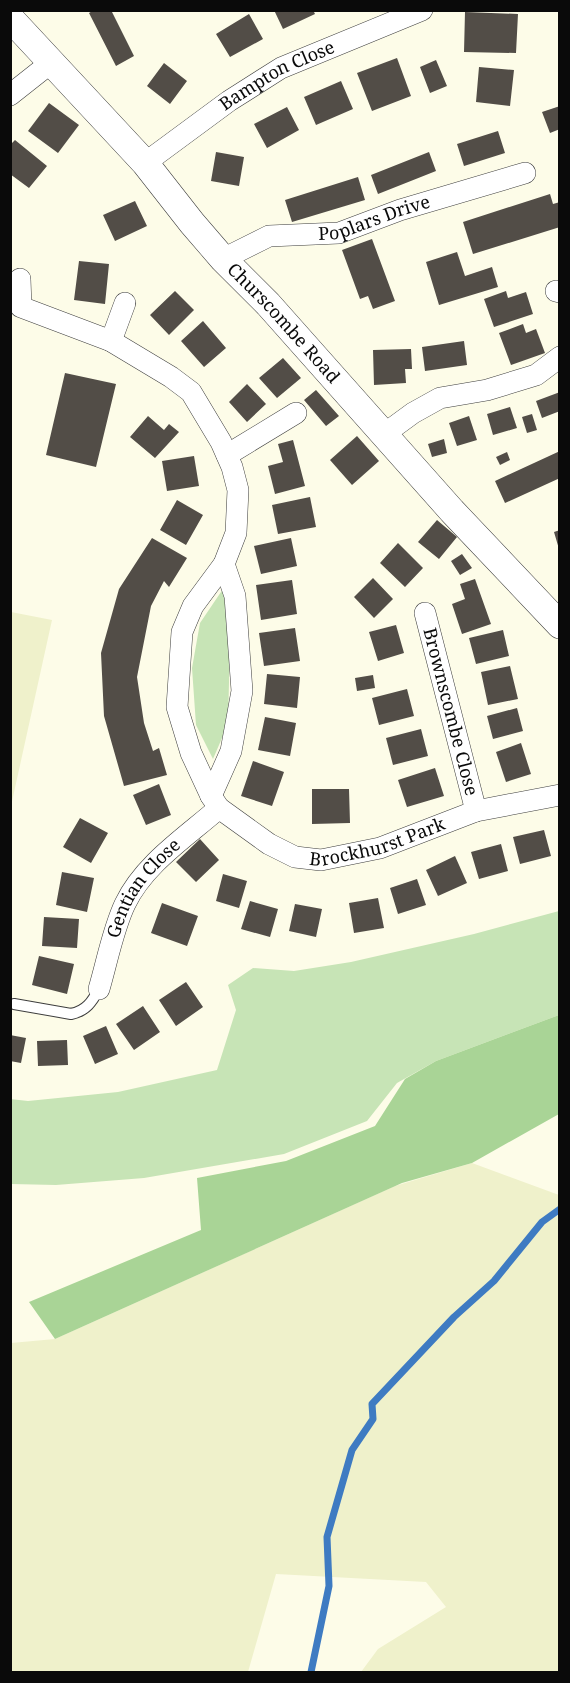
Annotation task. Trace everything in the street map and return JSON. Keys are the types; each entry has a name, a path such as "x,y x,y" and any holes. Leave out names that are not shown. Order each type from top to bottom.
{"street":[{"name":"Bampton Close","path":"145,162 229,101 281,68 422,10"},
{"name":"Churscombe Road","path":"10,18 53,61 145,162 223,259 268,304 383,435 560,625"},
{"path":"10,95 53,61"},
{"name":"Poplars Drive","path":"223,259 269,236 339,233 400,210 525,173"},
{"name":"Brockhurst Park","path":"20,279 21,307 111,341 191,392 227,455 238,490 236,533 224,564 193,606 182,632 177,706 191,753 215,802 269,844 295,857 321,860 380,848 476,811 560,795"},
{"path":"111,341 125,303"},
{"path":"383,435 413,413 440,398 487,390 536,375 560,357"},
{"path":"227,455 296,413"},
{"path":"215,802 231,751 242,691 235,596 224,564"},
{"name":"Brownscombe Close","path":"425,613 476,811"},
{"name":"Gentian Close","path":"99,989 124,905 135,887 145,873 215,802"}],"lane":[{"path":"14,1004 71,1014 80,1012 89,1005 99,989"}],"green space":[{"path":"223,589 230,640 228,724 213,759 196,725 192,668 200,623"},
{"path":"10,612 52,620 11,806"},
{"path":"559,911 559,1015 436,1061 397,1083 367,1121 284,1154 144,1178 56,1185 11,1184 10,1099 28,1101 118,1092 217,1070 236,1010 228,985 253,968 294,971 351,962 474,934"},
{"path":"559,1015 559,1114 472,1163 402,1183 55,1339 29,1302 201,1230 197,1178 286,1161 375,1126 405,1079 436,1061"},
{"path":"472,1163 559,1195 559,1672 361,1672 378,1649 446,1607 426,1582 276,1574 248,1672 11,1672 11,1343 55,1339 395,1186"}],"building":[{"path":"94,10 111,10 134,56 116,66 89,13"},
{"path":"274,10 313,10 315,14 283,29"},
{"path":"465,12 518,14 516,53 464,52"},
{"path":"249,14 263,39 230,57 216,34"},
{"path":"397,58 411,96 372,111 357,73"},
{"path":"436,60 447,86 430,93 420,67"},
{"path":"164,63 187,81 170,104 147,86"},
{"path":"479,67 514,70 510,106 476,102"},
{"path":"341,81 353,109 316,125 304,97"},
{"path":"49,103 79,125 58,153 28,131"},
{"path":"560,106 560,129 550,133 542,112"},
{"path":"287,107 299,130 267,148 254,124"},
{"path":"498,131 505,153 464,166 457,144"},
{"path":"15,140 47,166 29,188 10,174 10,145"},
{"path":"216,152 244,157 239,186 211,181"},
{"path":"429,152 436,171 378,194 371,175"},
{"path":"358,177 365,200 292,222 285,200"},
{"path":"550,194 553,204 560,202 560,227 473,254 463,222"},
{"path":"135,201 147,226 115,241 103,215"},
{"path":"372,239 395,301 373,309 368,296 360,299 342,250"},
{"path":"457,252 465,276 492,267 498,287 439,305 426,262"},
{"path":"79,261 109,264 105,304 74,300"},
{"path":"175,291 194,310 169,335 150,315"},
{"path":"506,291 508,298 526,292 533,314 494,327 484,299"},
{"path":"203,321 226,348 204,367 181,341"},
{"path":"523,324 526,333 536,329 545,353 511,365 499,333"},
{"path":"464,341 467,365 425,371 422,347"},
{"path":"411,349 412,369 405,369 406,383 374,385 373,350"},
{"path":"283,358 301,378 277,398 259,378"},
{"path":"65,373 116,384 96,467 46,455"},
{"path":"247,384 266,404 247,422 229,402"},
{"path":"316,390 339,416 326,426 304,400"},
{"path":"560,392 560,411 542,418 536,401"},
{"path":"510,407 517,428 493,435 487,414"},
{"path":"532,414 537,430 527,433 522,417"},
{"path":"148,416 164,430 169,424 179,432 155,458 130,437"},
{"path":"469,416 477,440 457,446 449,423"},
{"path":"357,436 379,461 352,485 330,460"},
{"path":"444,439 447,453 432,457 428,444"},
{"path":"293,440 305,486 275,494 268,466 283,462 278,444"},
{"path":"560,451 560,478 505,503 495,481"},
{"path":"507,452 510,460 500,465 496,457"},
{"path":"194,456 199,486 167,491 162,461"},
{"path":"310,497 316,527 278,534 272,505"},
{"path":"177,500 203,515 186,545 160,530"},
{"path":"437,520 457,537 439,559 418,542"},
{"path":"560,530 560,549 559,549 554,532"},
{"path":"152,538 187,558 169,587 164,581 151,606 137,677 144,723 153,751 159,748 167,775 124,786 104,716 101,653 119,589"},
{"path":"291,538 297,566 261,574 254,546"},
{"path":"398,543 423,568 405,587 380,563"},
{"path":"462,554 472,568 460,575 451,561"},
{"path":"373,578 393,599 374,618 354,597"},
{"path":"475,579 491,624 462,634 452,604 465,599 460,584"},
{"path":"292,580 297,614 261,620 256,585"},
{"path":"396,625 404,653 378,661 369,632"},
{"path":"295,628 300,661 264,666 259,633"},
{"path":"503,630 509,656 476,664 469,638"},
{"path":"510,666 518,699 488,705 481,672"},
{"path":"267,674 300,677 297,708 264,704"},
{"path":"373,675 375,688 357,691 355,678"},
{"path":"407,689 414,716 379,725 372,698"},
{"path":"517,708 523,731 493,739 487,716"},
{"path":"265,717 296,723 290,756 258,750"},
{"path":"421,729 428,756 393,765 386,738"},
{"path":"521,743 531,774 506,782 496,752"},
{"path":"253,761 284,772 272,806 241,796"},
{"path":"435,768 444,796 407,807 398,780"},
{"path":"159,784 171,815 146,825 133,795"},
{"path":"312,789 349,789 350,823 312,824"},
{"path":"80,818 108,833 91,863 63,847"},
{"path":"544,830 551,856 520,864 513,837"},
{"path":"200,839 219,860 196,882 176,862"},
{"path":"501,844 508,871 479,879 471,852"},
{"path":"455,856 467,883 438,896 426,870"},
{"path":"62,872 94,878 87,912 56,905"},
{"path":"223,874 247,881 239,908 216,901"},
{"path":"417,879 426,905 398,914 390,888"},
{"path":"378,898 384,928 354,933 349,903"},
{"path":"250,901 278,909 270,937 241,929"},
{"path":"162,903 198,916 187,946 151,933"},
{"path":"295,904 322,909 316,937 289,931"},
{"path":"44,917 79,919 77,948 42,946"},
{"path":"39,956 74,964 67,994 32,985"},
{"path":"186,982 203,1007 176,1026 159,1000"},
{"path":"143,1006 160,1032 134,1050 116,1024"},
{"path":"106,1026 118,1054 95,1064 83,1036"},
{"path":"10,1035 26,1038 21,1063 10,1061"},
{"path":"67,1040 68,1065 38,1066 37,1041"}],"waterway":[{"path":"311,1672 329,1586 327,1537 352,1450 373,1419 372,1404 454,1317 494,1281 542,1222 560,1209"}]}
